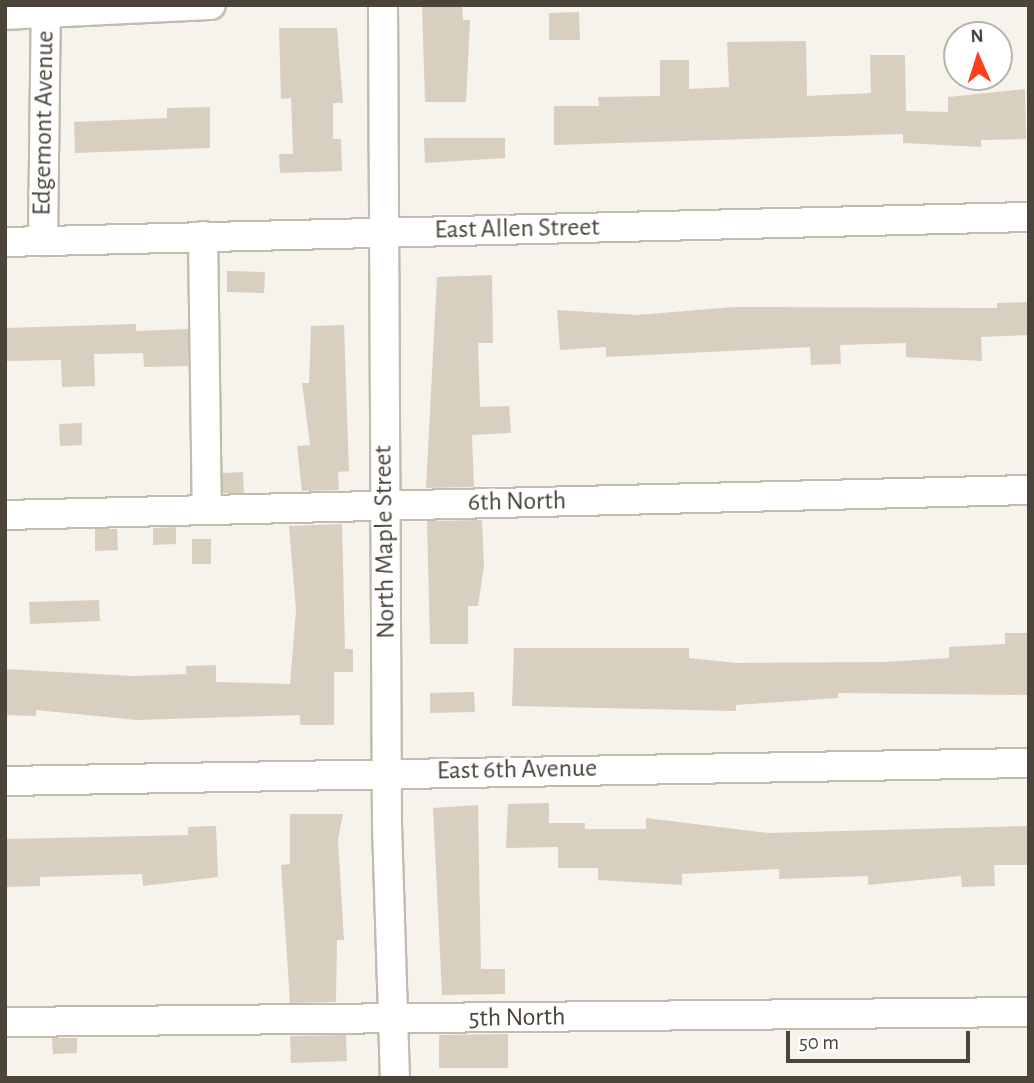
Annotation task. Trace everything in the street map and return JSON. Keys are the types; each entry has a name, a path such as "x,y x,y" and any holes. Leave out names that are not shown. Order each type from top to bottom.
{"street":[{"name":"North Maple Street","path":"383,5 384,505 395,1078"},
{"path":"5,15 46,10 211,7"},
{"name":"Edgemont Avenue","path":"43,241 46,10"},
{"name":"East Allen Street","path":"5,242 1029,217"},
{"path":"203,236 207,508"},
{"name":"6th North","path":"5,515 1029,490"},
{"name":"East 6th Avenue","path":"5,780 388,771 1029,763"},
{"name":"5th North","path":"5,1022 1029,1012"}],"building":[{"path":"462,5 463,20 470,20 466,102 425,102 422,6"},
{"path":"579,12 580,40 549,40 549,13"},
{"path":"279,28 337,28 343,103 333,103 333,139 341,139 342,171 280,173 279,154 293,154 291,98 281,99"},
{"path":"806,41 807,96 871,93 870,55 905,55 906,111 948,112 948,97 1025,89 1026,139 981,140 981,147 903,143 903,134 554,145 554,106 599,106 598,97 660,96 660,60 689,60 689,89 729,87 727,42"},
{"path":"210,107 210,148 75,153 74,122 167,118 167,108"},
{"path":"424,138 505,138 505,158 425,163"},
{"path":"227,271 265,272 264,293 227,292"},
{"path":"492,275 493,343 478,343 480,407 509,406 511,433 472,435 474,487 426,488 437,277"},
{"path":"1029,302 1029,335 981,337 982,361 906,357 906,343 840,345 841,364 811,365 810,347 606,357 606,347 560,350 557,310 637,315 734,307 997,308 997,303"},
{"path":"136,324 136,331 188,329 188,366 144,367 143,353 94,354 95,386 62,387 61,360 5,361 5,328"},
{"path":"344,325 349,471 338,472 339,490 302,491 297,446 310,445 302,383 309,383 311,326"},
{"path":"82,423 82,445 60,446 59,424"},
{"path":"243,472 244,493 223,493 223,473"},
{"path":"482,520 484,566 478,606 468,606 468,644 430,644 427,521"},
{"path":"342,524 345,649 353,649 353,672 334,672 334,725 300,725 300,715 137,720 36,710 36,716 5,715 5,669 133,676 186,674 186,666 216,665 216,682 290,684 296,610 289,526"},
{"path":"176,527 176,544 153,545 153,528"},
{"path":"95,529 117,529 118,550 95,551"},
{"path":"192,539 211,539 211,564 192,564"},
{"path":"99,600 100,621 30,624 29,602"},
{"path":"1005,633 1029,633 1029,695 838,693 838,698 736,705 736,711 512,706 514,648 689,648 689,658 737,663 884,662 949,658 949,647 1005,644"},
{"path":"474,692 475,712 430,713 430,693"},
{"path":"549,803 549,823 585,823 585,829 646,829 646,818 769,833 1029,826 1029,865 994,865 995,886 962,887 961,876 868,885 868,876 779,879 779,869 682,874 682,885 598,880 598,868 558,868 558,847 506,848 508,804"},
{"path":"478,805 481,969 505,969 505,994 442,995 433,808"},
{"path":"290,814 343,814 338,840 344,940 337,940 336,1002 290,1003 281,865 290,864"},
{"path":"216,826 218,877 143,886 142,874 40,877 40,886 7,887 6,839 188,835 188,827"},
{"path":"508,1034 508,1068 439,1068 439,1035"},
{"path":"346,1035 347,1061 291,1063 290,1036"},
{"path":"52,1038 77,1038 77,1053 53,1054"}]}
